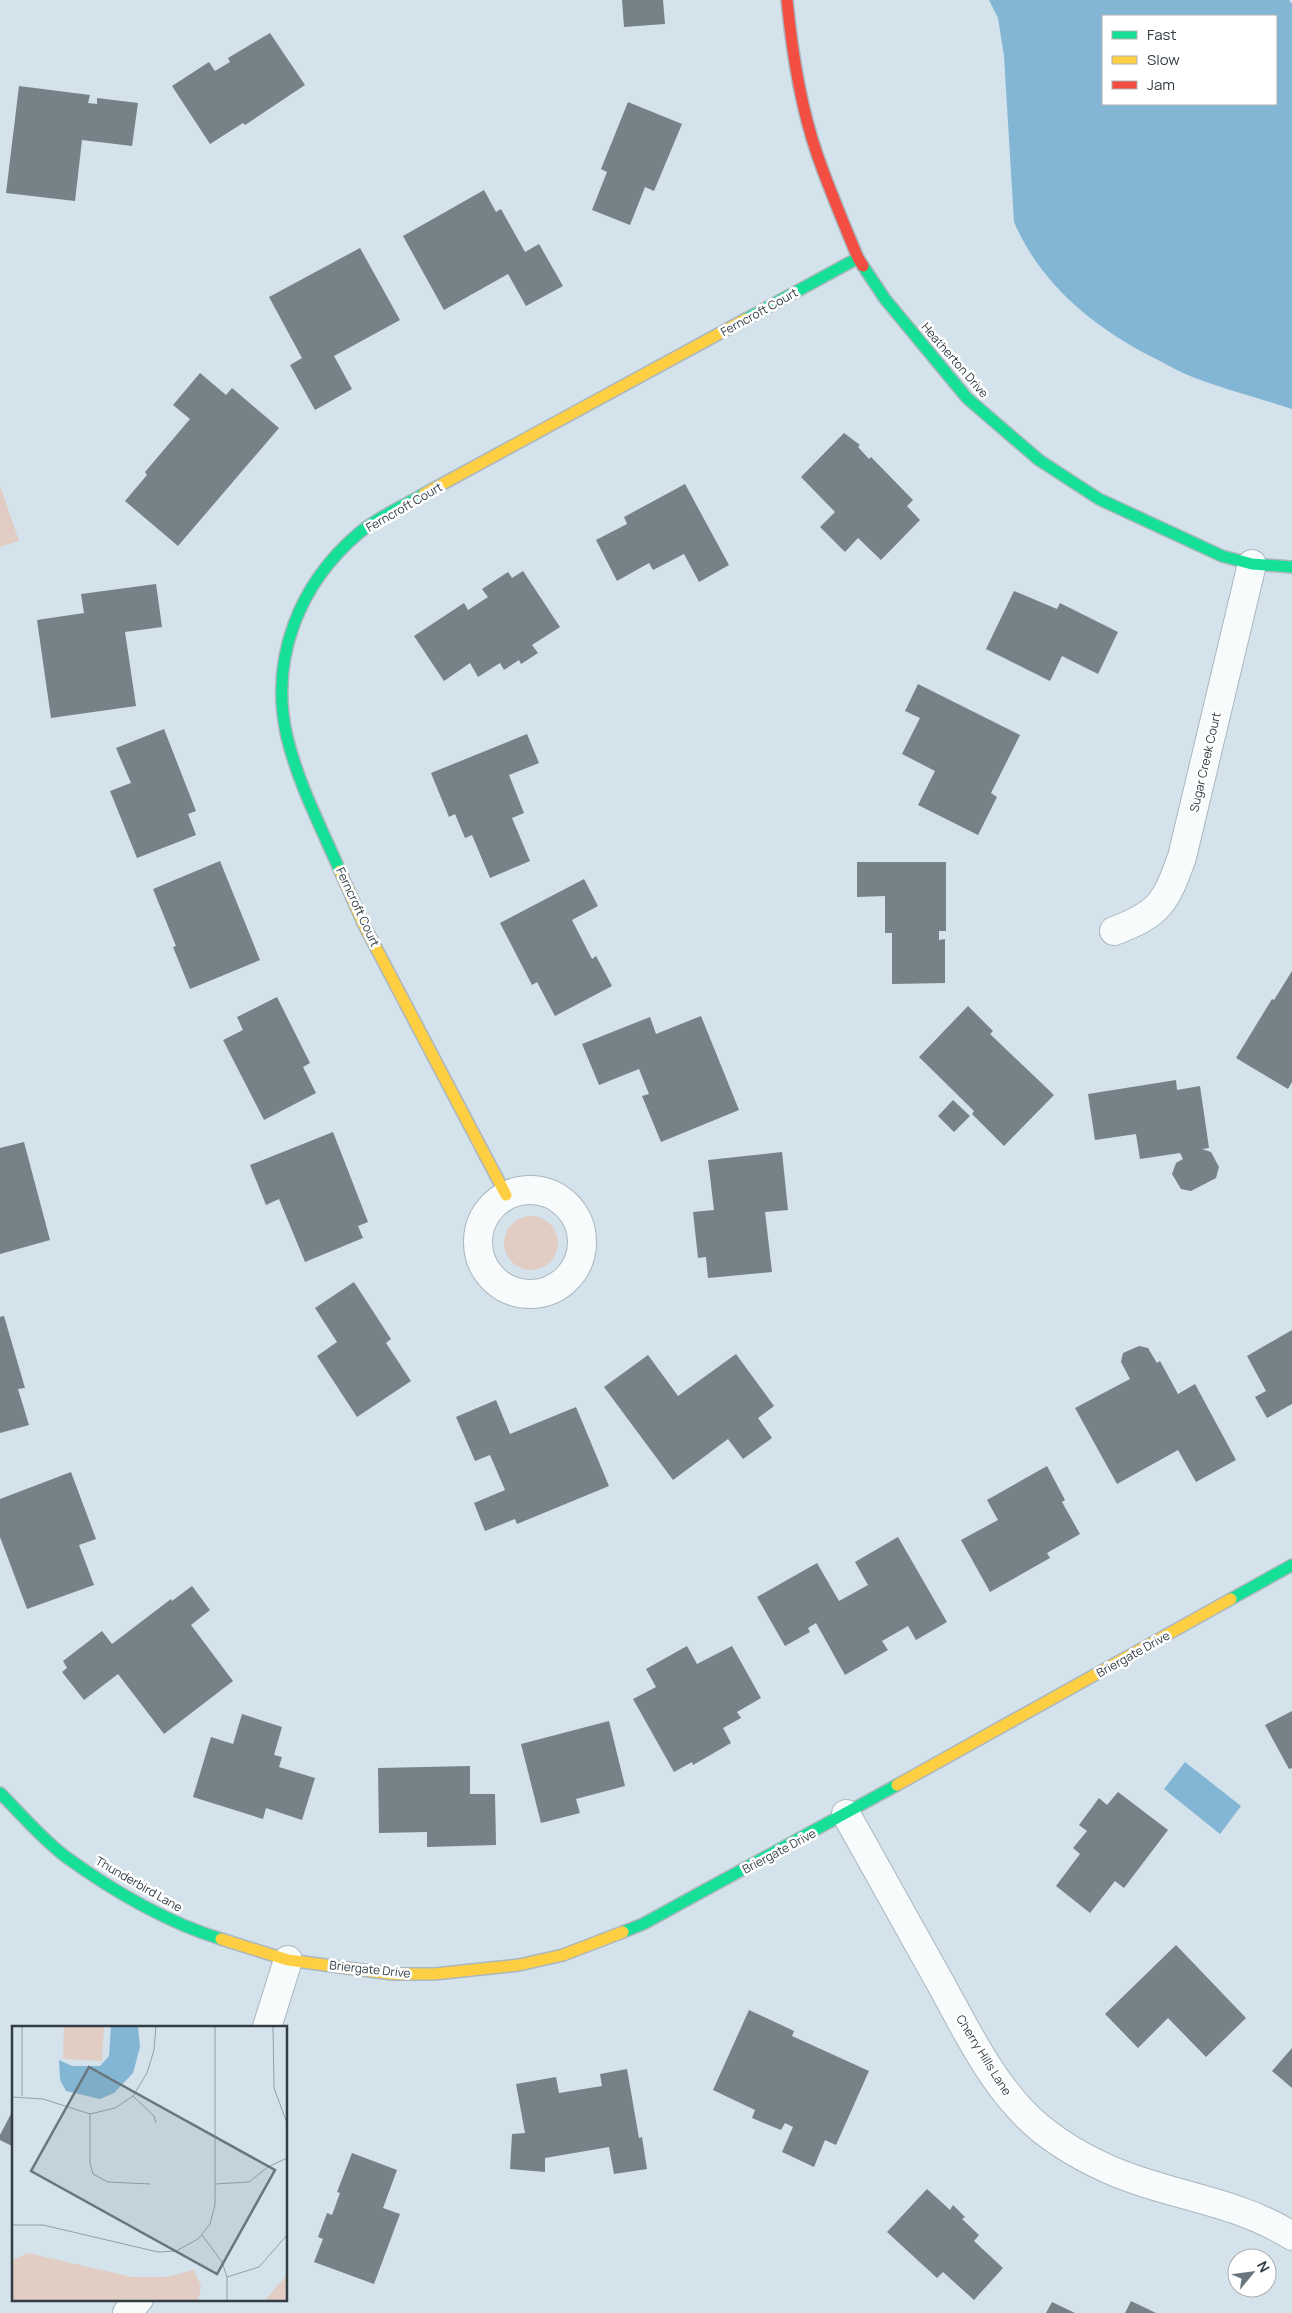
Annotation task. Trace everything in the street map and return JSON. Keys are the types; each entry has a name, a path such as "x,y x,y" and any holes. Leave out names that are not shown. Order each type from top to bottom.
{"street":[{"name":"Heatherton Drive","path":"787,0 791,40 802,99 817,154 858,258 885,299 967,398 1039,460 1100,499 1222,556 1252,564 1292,567"},
{"name":"Ferncroft Court","path":"506,1195 364,925 302,783 287,737 281,697 286,649 301,604 325,566 360,532 392,512 858,258"},
{"name":"Sugar Creek Court","path":"1114,931 1134,924 1150,914 1164,901 1174,880 1182,857 1252,564"},
{"name":"Briergate Drive","path":"288,1960 392,1974 434,1974 518,1965 563,1955 643,1924 846,1814 1292,1565"},
{"name":"Thunderbird Lane","path":"0,1793 65,1856 141,1904 194,1931 288,1960"},
{"name":"Cherry Hills Lane","path":"846,1814 1000,2087 1022,2111 1043,2130 1108,2169 1153,2186 1215,2202 1257,2218 1292,2236"},
{"path":"267,2026 288,1960"},
{"path":"127,2313 138,2300"}],"shaded area":[{"path":"0,485 19,541 0,547"},
{"path":"526,1216 536,1216 546,1220 554,1228 558,1243 554,1258 546,1266 536,1270 526,1270 516,1266 508,1258 504,1248 504,1238 508,1228 516,1220"}],"water":[{"path":"989,0 1289,0 1292,4 1292,409 1196,378 1128,344 1070,301 1038,265 1014,222 1004,56 998,18"},
{"path":"1185,1762 1241,1806 1220,1834 1164,1789"}],"building":[{"path":"622,0 663,0 665,24 624,27"},
{"path":"270,33 305,85 245,125 243,123 210,144 172,86 209,62 215,71 230,62 228,58"},
{"path":"19,86 90,95 88,103 97,104 97,98 138,103 132,146 82,140 75,201 6,193"},
{"path":"628,102 682,124 654,191 645,187 630,225 592,210 607,172 601,169"},
{"path":"484,190 496,212 501,209 525,252 539,244 563,286 526,306 508,274 444,310 403,236"},
{"path":"360,248 400,320 334,356 352,389 315,410 290,365 302,358 269,297"},
{"path":"200,373 226,395 232,388 279,428 178,546 125,501 147,475 145,472 190,419 173,405"},
{"path":"844,433 860,445 858,447 869,459 871,457 913,500 907,506 920,520 881,560 858,538 845,552 820,527 835,512 801,477"},
{"path":"685,484 729,565 699,582 684,554 653,570 649,563 617,581 596,540 627,524 624,517"},
{"path":"523,571 560,627 532,645 538,653 521,664 519,660 504,670 500,663 478,677 470,663 444,681 414,636 464,603 468,610 488,597 482,589 508,572 512,578"},
{"path":"156,584 162,627 125,632 136,706 51,718 37,620 84,613 81,594"},
{"path":"1014,591 1057,609 1060,603 1118,632 1098,674 1062,656 1050,681 986,649"},
{"path":"918,684 1020,735 991,793 997,797 978,835 918,805 935,771 902,754 920,718 905,711"},
{"path":"164,729 196,811 188,814 196,835 137,858 110,791 131,783 116,748"},
{"path":"527,734 539,763 509,775 524,813 512,818 530,861 490,878 472,835 465,838 455,814 449,817 431,773"},
{"path":"220,861 260,960 190,989 173,947 176,946 153,889"},
{"path":"857,862 946,862 946,931 939,931 939,940 945,939 945,983 892,984 892,933 885,933 885,896 857,897"},
{"path":"584,879 598,906 572,920 592,959 596,956 612,986 555,1016 537,982 532,985 500,923"},
{"path":"1292,971 1292,1082 1288,1089 1236,1058 1272,999 1274,1000"},
{"path":"277,997 310,1063 303,1067 316,1093 264,1120 223,1040 243,1030 237,1017"},
{"path":"968,1006 993,1031 990,1034 1054,1095 1004,1146 972,1114 974,1111 919,1057"},
{"path":"701,1016 739,1110 661,1142 642,1096 649,1094 639,1069 599,1085 582,1044 650,1017 656,1034"},
{"path":"1176,1080 1177,1090 1200,1086 1209,1148 1202,1149 1211,1152 1219,1167 1216,1178 1191,1191 1181,1189 1172,1174 1176,1163 1183,1159 1180,1153 1140,1159 1136,1134 1095,1140 1088,1094"},
{"path":"953,1100 970,1116 954,1132 938,1116"},
{"path":"333,1132 368,1222 358,1226 363,1238 305,1262 279,1199 266,1205 250,1165"},
{"path":"24,1142 50,1240 0,1254 0,1148"},
{"path":"782,1152 788,1210 765,1212 772,1272 708,1278 706,1257 698,1258 693,1212 714,1210 708,1160"},
{"path":"354,1282 391,1339 386,1343 411,1381 357,1417 317,1356 337,1342 315,1308"},
{"path":"4,1316 25,1388 18,1389 29,1425 0,1433 0,1317"},
{"path":"1292,1330 1292,1404 1267,1418 1255,1397 1266,1391 1247,1356"},
{"path":"1139,1346 1148,1348 1157,1363 1160,1361 1178,1394 1195,1384 1236,1460 1196,1482 1178,1450 1117,1484 1075,1408 1130,1379 1121,1362 1123,1353"},
{"path":"736,1354 774,1406 758,1418 772,1438 743,1459 728,1439 673,1480 604,1387 648,1355 678,1396"},
{"path":"496,1400 510,1434 576,1407 609,1486 517,1524 515,1519 485,1531 474,1503 505,1490 490,1455 475,1461 456,1417"},
{"path":"1047,1466 1065,1500 1062,1502 1080,1534 1047,1553 1050,1558 990,1592 961,1540 998,1520 987,1500"},
{"path":"71,1472 96,1539 79,1545 94,1585 27,1609 0,1537 0,1499"},
{"path":"898,1537 947,1622 916,1640 908,1626 882,1641 888,1650 845,1675 816,1623 808,1628 810,1632 785,1646 757,1597 817,1563 839,1601 868,1585 855,1562"},
{"path":"192,1586 210,1610 191,1625 233,1681 164,1734 118,1674 84,1700 62,1672 67,1668 63,1661 102,1631 112,1644 171,1599 172,1601"},
{"path":"687,1646 697,1664 732,1646 761,1698 737,1712 741,1718 723,1728 731,1743 693,1765 692,1762 674,1772 633,1699 656,1687 646,1669"},
{"path":"1292,1711 1292,1768 1289,1769 1265,1725"},
{"path":"242,1714 282,1727 274,1755 282,1757 279,1767 315,1778 302,1820 266,1808 263,1819 193,1797 211,1737 233,1744"},
{"path":"609,1721 625,1786 576,1799 580,1813 541,1823 521,1744"},
{"path":"470,1766 470,1794 495,1794 496,1845 427,1847 427,1832 379,1833 378,1768"},
{"path":"1118,1792 1168,1830 1124,1888 1115,1881 1090,1913 1056,1886 1080,1854 1073,1848 1087,1831 1079,1825 1099,1798 1107,1805"},
{"path":"1176,1945 1246,2018 1206,2057 1168,2018 1138,2048 1105,2014"},
{"path":"749,2010 794,2031 792,2036 869,2071 836,2145 825,2140 814,2167 782,2152 793,2127 785,2123 781,2130 752,2118 755,2110 713,2090"},
{"path":"1292,2048 1292,2088 1272,2071"},
{"path":"627,2069 639,2138 642,2137 647,2169 614,2174 609,2147 545,2158 545,2172 510,2169 512,2134 525,2133 516,2084 556,2077 559,2093 602,2086 600,2074"},
{"path":"12,2112 12,2146 0,2140 0,2135"},
{"path":"352,2153 397,2170 383,2208 400,2214 374,2284 314,2262 323,2239 318,2237 327,2213 332,2215 340,2193 337,2192"},
{"path":"927,2189 950,2210 953,2205 965,2217 962,2219 979,2235 974,2241 1003,2268 974,2300 943,2272 937,2278 887,2232"},
{"path":"1131,2301 1156,2313 1125,2313"},
{"path":"1052,2302 1075,2313 1046,2313"}],"traffic: fast":[{"path":"746,319 858,258"},
{"path":"863,266 885,299 967,398 1039,460 1099,499 1222,556 1252,564 1292,567"},
{"path":"340,871 297,771 287,737 282,708 282,679 286,652 294,625 305,599 320,575 338,553 366,527 424,494"},
{"path":"1231,1599 1292,1565"},
{"path":"623,1932 643,1924 897,1785"},
{"path":"0,1793 57,1850 102,1882 160,1915 221,1939"}],"traffic: slow":[{"path":"424,494 746,319"},
{"path":"340,871 364,925 506,1195"},
{"path":"897,1785 1231,1599"},
{"path":"221,1939 288,1960 392,1974 434,1974 519,1965 563,1955 623,1932"}],"traffic: jam":[{"path":"787,0 791,39 811,135 837,206 863,266"}]}
